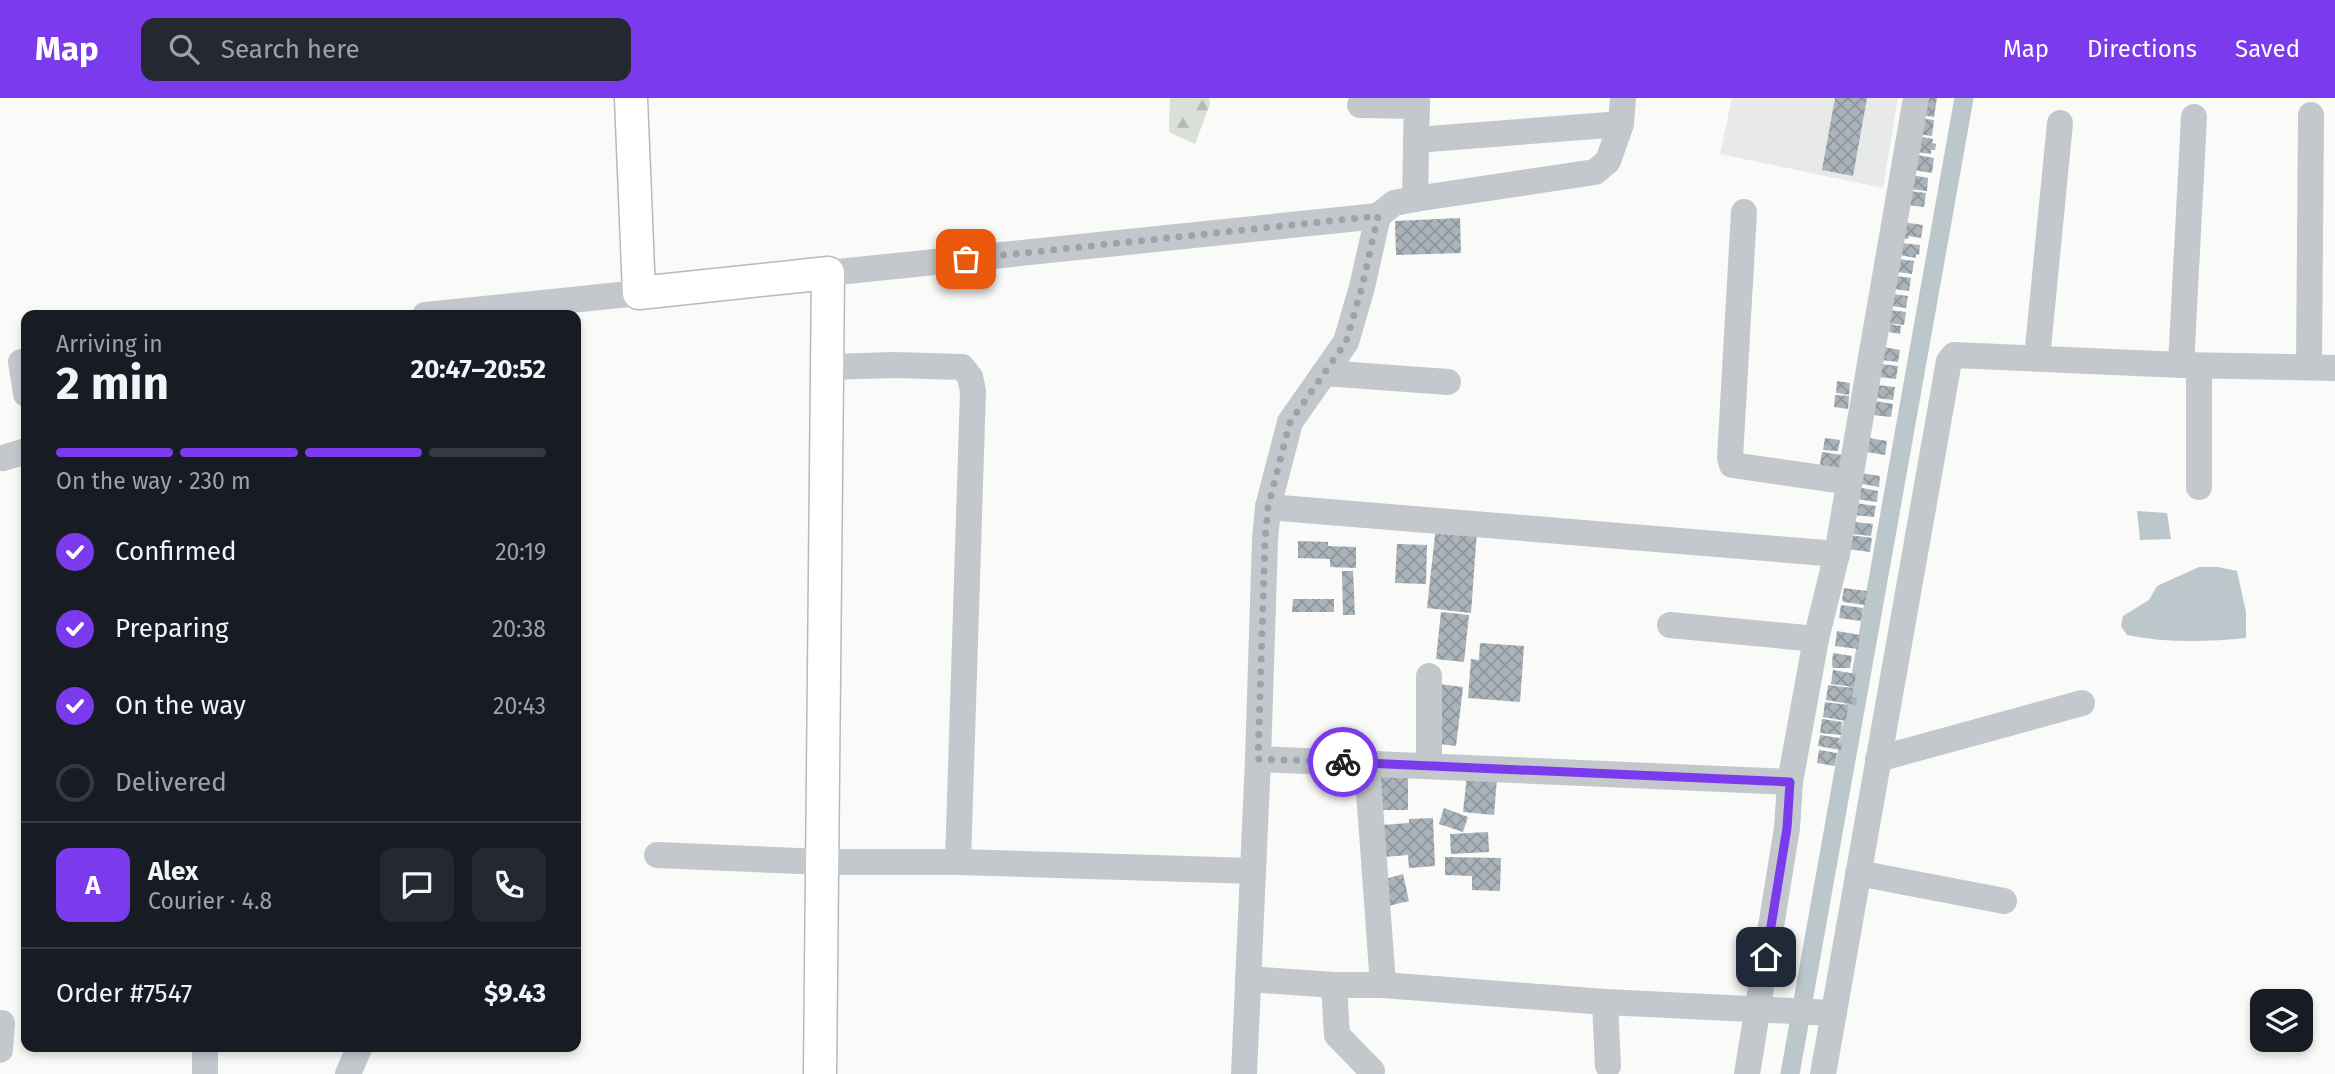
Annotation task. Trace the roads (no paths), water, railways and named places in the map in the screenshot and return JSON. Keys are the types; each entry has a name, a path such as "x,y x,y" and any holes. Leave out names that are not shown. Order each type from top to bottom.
{"main road":[{"path":"631,98 639,293 828,274 820,1074"}],"street":[{"path":"1747,1074 1768,1009 1790,782 1816,639 1837,554 1916,98"},
{"path":"1360,105 1417,102 1415,199"},
{"path":"828,274 1378,216 1394,203 1595,172 1608,161 1622,111 1416,141"},
{"path":"1823,1074 1825,1013 1858,873 1949,361 1954,355 2190,365 2322,367 2311,115"},
{"path":"2194,117 2190,365 2199,487"},
{"path":"2037,358 2060,123"},
{"path":"1744,212 1730,458 1732,464 1850,482"},
{"path":"1244,1074 1268,507 1290,422 1346,342 1378,216"},
{"path":"474,310 639,293"},
{"path":"827,367 962,367 970,377 973,391 958,862"},
{"path":"1324,373 1448,382"},
{"path":"1268,507 1837,554"},
{"path":"1670,625 1816,639"},
{"path":"1429,676 1429,766"},
{"path":"1878,759 2082,703"},
{"path":"1258,759 1790,782"},
{"path":"1367,764 1383,985"},
{"path":"657,855 822,862 958,862 1253,871"},
{"path":"1858,873 2004,901"},
{"path":"1248,979 1825,1013"},
{"path":"1334,985 1336,1035 1372,1071"},
{"path":"1605,1002 1608,1066"},
{"path":"0,1050 2,1023"},
{"path":"205,1052 205,1074"},
{"path":"348,1074 357,1052"}],"waterway":[{"path":"1790,1074 1964,98"}]}
